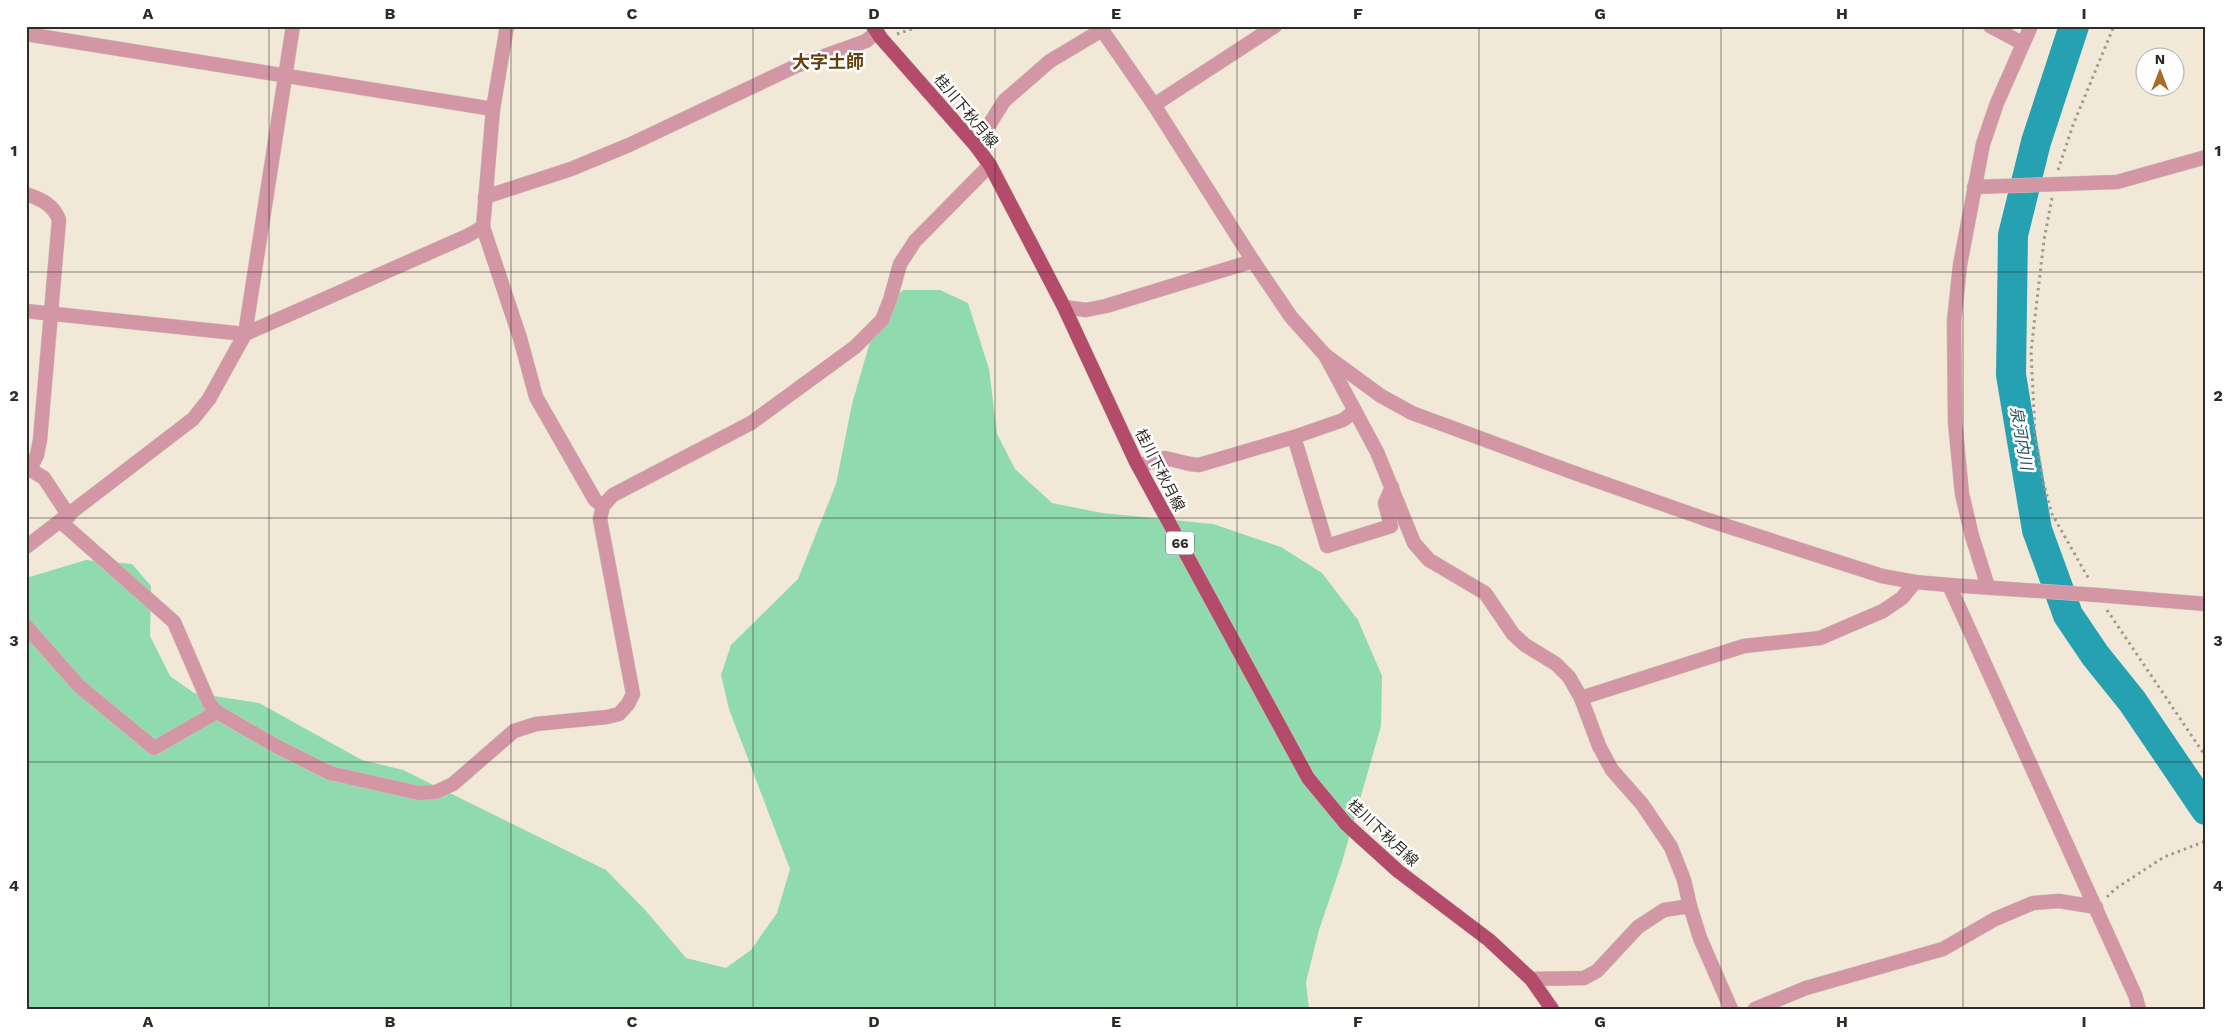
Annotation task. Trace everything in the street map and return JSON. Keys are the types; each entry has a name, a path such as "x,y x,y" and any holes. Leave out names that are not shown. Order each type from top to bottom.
{"main road":[{"name":"桂川下秋月線","path":"878,33 976,146 990,165 1064,307 1138,466 1308,778 1346,824 1398,871 1489,940 1531,979 1552,1009"}],"street":[{"path":"26,547 65,519 193,419 209,400 245,334 293,26"},
{"path":"506,26 493,109 483,226 520,338 536,397 594,500 603,506"},
{"path":"1154,105 1275,26"},
{"path":"1990,26 2022,43"},
{"path":"1988,587 1972,536 1962,494 1955,422 1954,322 1960,265 1979,187 1983,144 1997,103 2031,26"},
{"path":"976,146 1004,101 1050,61 1102,28 1291,317 1325,355 1380,396 1412,412 1569,471 1708,520 1882,576 1949,586 2093,594 2206,604"},
{"path":"485,197 571,170 629,145 796,66 866,40 878,33"},
{"path":"26,34 285,74 493,109"},
{"path":"1979,187 2117,182 2206,157"},
{"path":"26,194 47,203 56,212 59,220 40,440 37,455 28,468 44,478 65,519 174,622 209,703 217,712 276,746 330,773 419,794 436,792 453,784 514,731 536,724 620,714 633,694 600,519 603,506 613,495 751,423 855,347 882,320 900,264 915,241 990,165"},
{"path":"26,311 245,334 467,236 483,226"},
{"path":"1064,307 1086,310 1106,306 1253,261"},
{"path":"1325,355 1377,452 1414,543 1429,560 1485,593 1513,634 1525,645 1556,664 1569,677 1581,698 1599,746 1612,770 1642,804 1671,847 1684,880 1700,938 1731,1008"},
{"path":"1138,466 1165,458 1199,465 1294,437 1342,420 1355,411"},
{"path":"1294,437 1327,546 1391,526 1384,503 1392,488"},
{"path":"1581,698 1744,646 1820,638 1883,611 1902,598 1915,582"},
{"path":"1949,586 2135,994 2138,1009"},
{"path":"26,626 79,686 154,748 217,712"},
{"path":"1755,1009 1806,988 1943,949 1996,919 2033,903 2059,902 2096,907"},
{"path":"1531,979 1584,978 1597,971 1638,927 1664,910 1690,906"}],"path":[{"path":"878,33 921,26"},
{"path":"2114,26 2052,183 2031,351 2035,434 2043,481 2052,514 2093,594 2206,757"},
{"path":"2096,907 2115,889 2164,857 2206,841"}],"green space":[{"path":"903,290 940,290 968,303 989,369 997,434 1015,469 1052,503 1102,513 1213,524 1281,547 1322,573 1358,620 1382,676 1381,726 1342,862 1319,930 1306,982 1309,1009 26,1009 26,578 86,560 132,564 151,586 150,636 170,676 194,693 259,703 362,760 403,770 606,870 646,911 686,958 726,968 751,950 777,913 790,869 729,709 721,675 731,645 798,579 836,484 852,404 878,314"}],"waterway":[{"name":"泉河内川","path":"2074,26 2036,142 2013,235 2011,375 2037,530 2068,615 2095,655 2132,701 2206,810"}],"district":[{"name":"大字土師","path":"828,62"}]}
